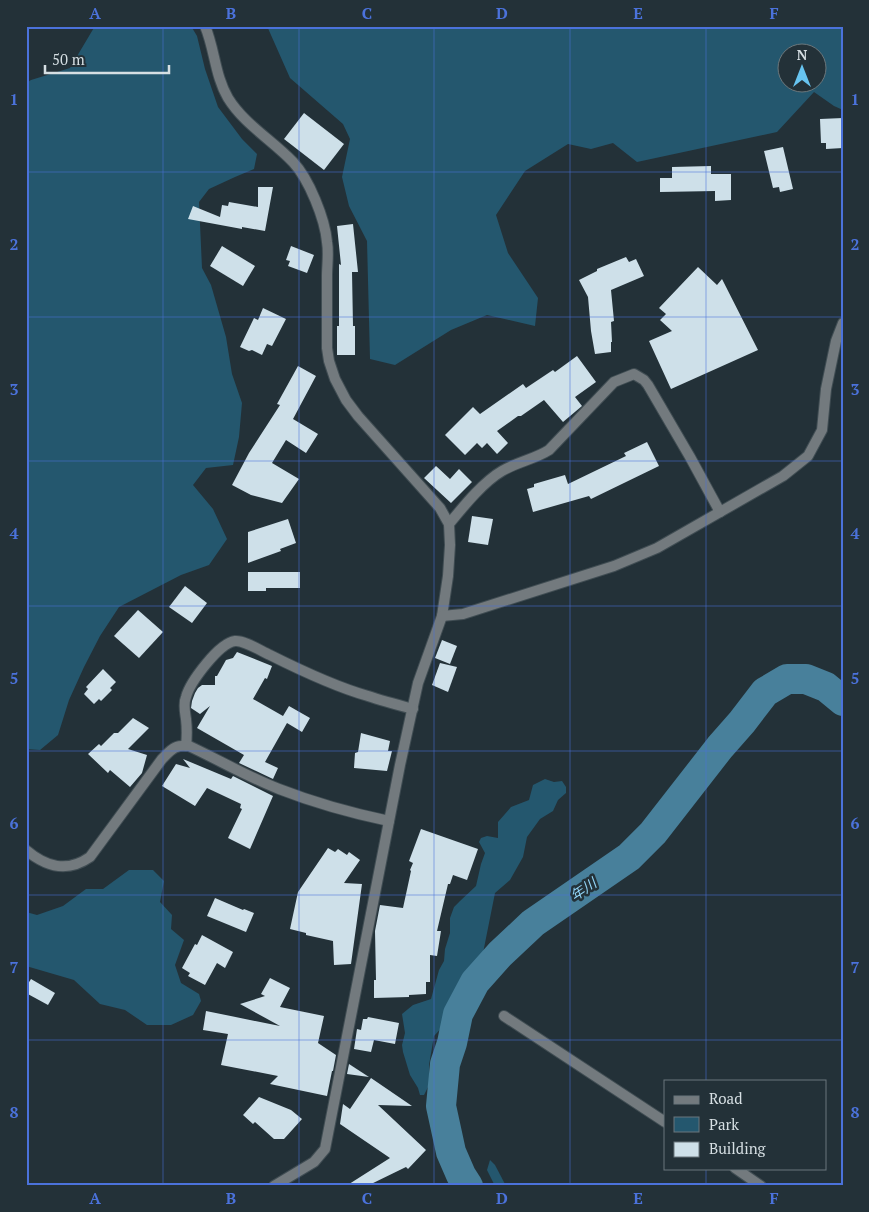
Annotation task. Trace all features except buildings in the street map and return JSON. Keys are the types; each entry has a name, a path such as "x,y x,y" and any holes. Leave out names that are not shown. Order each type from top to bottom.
{"street":[{"path":"205,26 221,84 229,99 241,115 294,164 308,186 319,210 327,241 327,348 335,379 346,400 358,416 440,508 449,524 448,576 442,616 418,683 412,709 325,1148 314,1162 274,1186"},
{"path":"442,616 463,614 614,566 657,548 783,476 808,456 822,430 826,389 836,341 843,323"},
{"path":"449,524 462,507 486,484 501,472 549,450 614,382 634,374 648,385 720,512"},
{"path":"186,746 185,698 190,686 218,652 226,644 233,641 246,643 318,677 367,696 412,709"},
{"path":"26,850 50,865 70,866 81,863 90,857 162,759 173,749 181,745 196,750 277,788 355,814 389,821"},
{"path":"504,1016 664,1121"},
{"path":"738,1170 761,1186"}],"green space":[{"path":"95,26 191,26 197,36 205,69 218,107 242,139 257,154 254,169 209,189 199,202 202,268 211,285 226,337 232,374 242,403 239,437 233,465 206,468 193,485 213,509 227,539 209,565 181,575 119,607 100,636 84,667 69,700 58,735 40,750 26,749 26,83 70,68"},
{"path":"267,26 843,26 843,110 814,92 777,132 637,162 613,143 591,149 568,144 525,171 496,215 508,253 538,298 535,326 487,315 451,330 395,365 370,359 367,241 349,206 342,177 350,139 343,124 290,78"},
{"path":"545,779 554,782 562,781 566,787 566,793 558,800 553,811 540,819 527,837 523,857 510,880 495,893 483,953 454,999 447,1022 434,1036 429,1065 429,1085 424,1095 420,1095 410,1075 403,1052 402,1045 405,1033 402,1014 413,1005 431,999 439,970 444,961 445,949 450,933 450,918 454,907 476,886 485,853 479,842 481,838 487,836 498,838 498,822 511,807 529,800 533,785"},
{"path":"129,870 153,870 164,881 160,902 172,915 171,929 184,940 175,965 181,983 199,994 201,1001 193,1015 171,1025 147,1025 125,1010 100,1004 74,980 26,966 26,912 37,915 63,906 86,889 103,889"},
{"path":"490,1160 495,1165 506,1186 495,1186 487,1170"}],"waterway":[{"name":"年川","path":"468,1186 451,1152 441,1106 445,1064 458,1014 475,982 500,954 533,923 629,857 653,833 765,692 787,679 806,679 826,687 843,701"}]}
